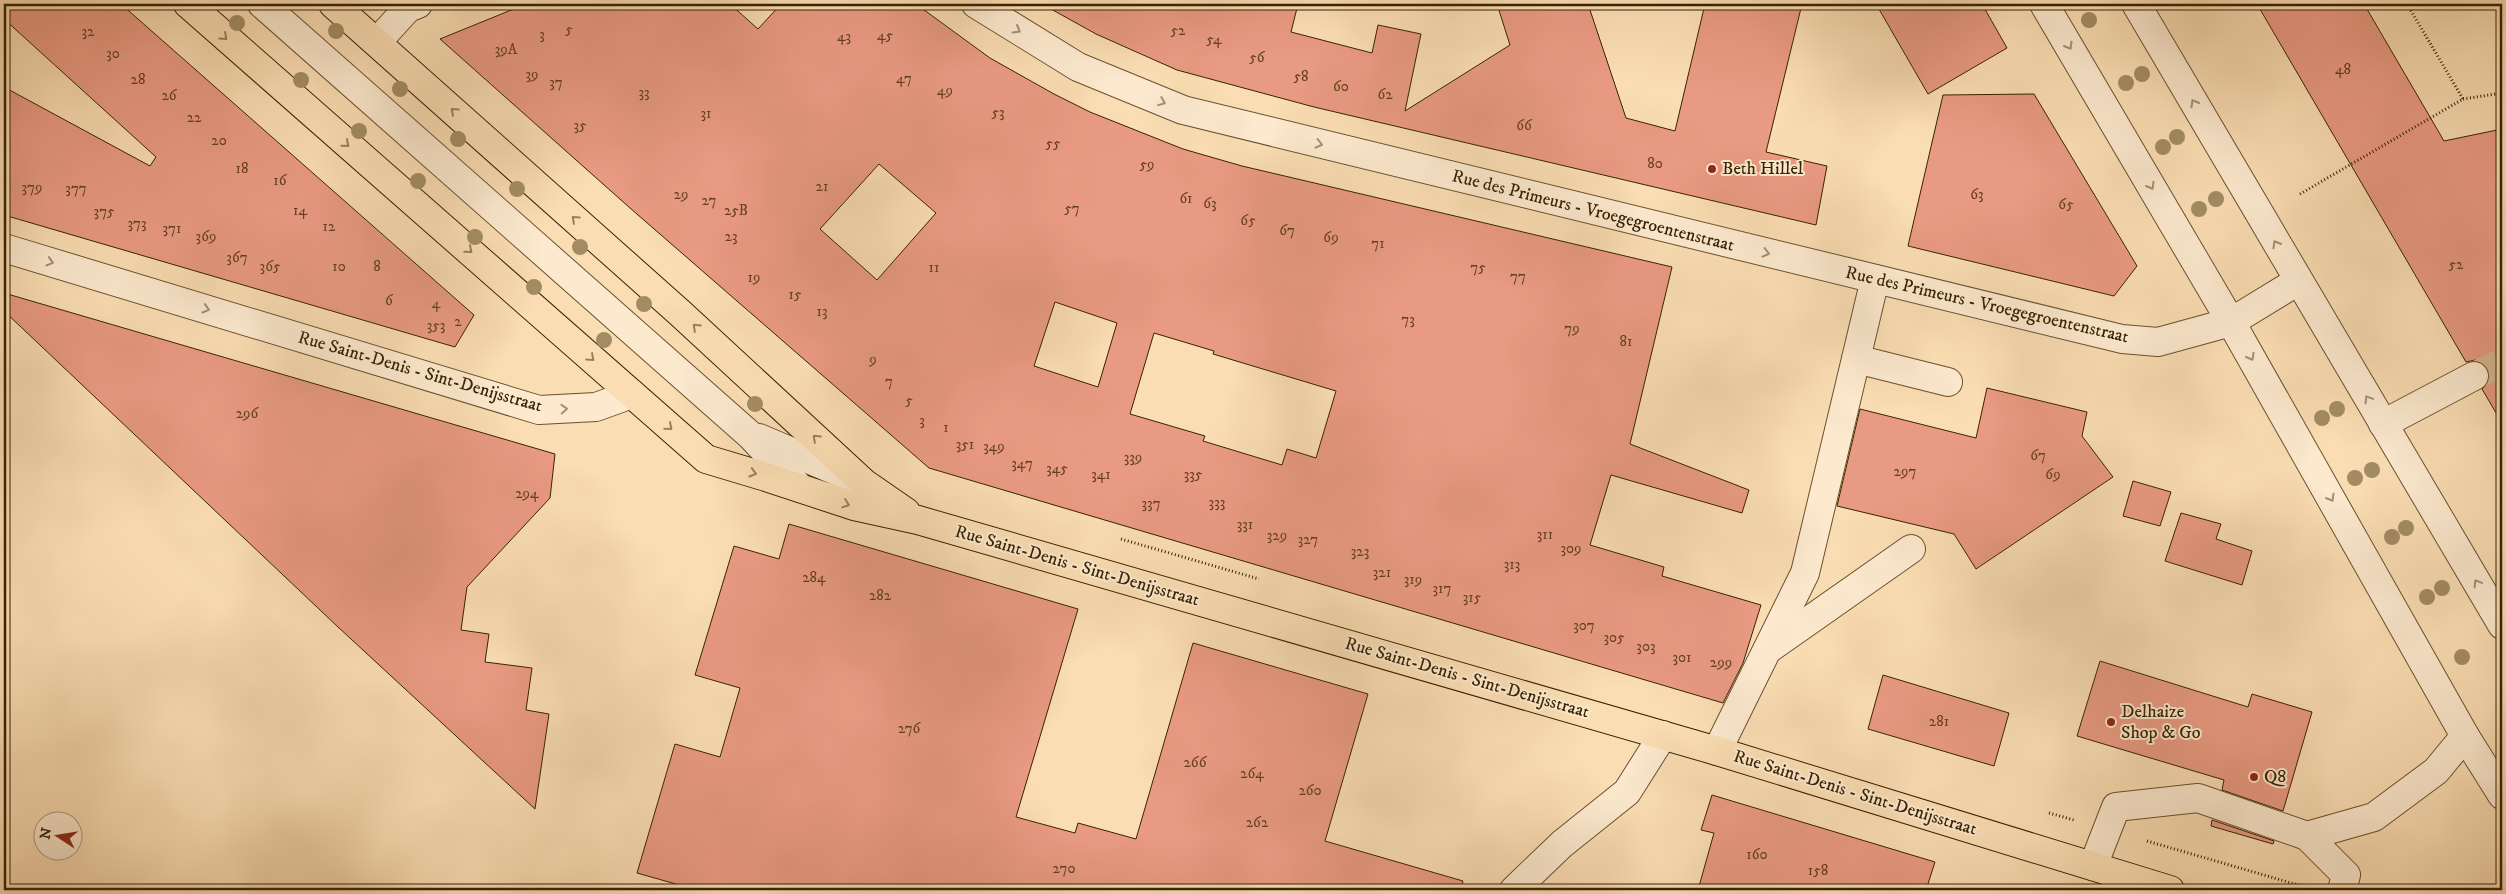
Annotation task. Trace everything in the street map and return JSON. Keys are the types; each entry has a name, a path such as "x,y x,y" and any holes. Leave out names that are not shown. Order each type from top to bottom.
{"main road":[{"path":"188,4 632,394"},
{"path":"332,4 680,313 864,483 918,520"},
{"name":"Rue Saint-Denis - Sint-Denijsstraat","path":"632,394 706,459 854,506 918,520 1663,735 2170,890"}],"street":[{"path":"262,4 750,435 800,488"},
{"path":"377,42 408,8 418,4"},
{"name":"Rue des Primeurs - Vroegegroentenstraat","path":"976,4 1078,67 1183,110 2122,339 2158,342 2231,322 2298,281"},
{"path":"2044,4 2231,322 2465,736 2502,795"},
{"path":"2136,4 2502,625"},
{"name":"Rue Saint-Denis - Sint-Denijsstraat","path":"4,248 539,410 596,408 632,394"},
{"path":"1717,751 1805,573 1874,279"},
{"path":"1856,359 1948,382"},
{"path":"2383,424 2474,376"},
{"path":"750,435 864,483"},
{"path":"1768,649 1911,549"},
{"path":"1514,890 1562,844 1627,792 1663,735"},
{"path":"2307,836 2374,816 2436,771 2465,736"},
{"path":"2093,866 2116,806 2198,798 2307,836 2346,875 2342,890"}],"path":[{"path":"2407,4 2463,100"},
{"path":"2300,194 2463,100 2502,93"}],"building":[{"path":"4,4 121,4 474,315 455,347 4,215 4,87 150,166 156,157 4,19"},
{"path":"526,4 730,4 758,29 781,4 916,4 990,58 1054,94 1090,112 1183,149 1242,166 1672,267 1630,444 1749,490 1742,513 1611,475 1590,545 1664,567 1662,576 1761,605 1743,663 1723,703 929,468 630,208 440,39","holes":["879,164 936,213 877,280 820,229","1055,302 1117,323 1098,387 1034,366","1154,333 1214,351 1213,354 1336,391 1316,458 1287,449 1282,465 1203,441 1205,436 1130,414"]},
{"path":"1042,4 1298,4 1291,32 1372,53 1378,25 1421,34 1405,111 1510,45 1497,4 1588,4 1626,118 1675,131 1705,4 1802,4 1766,152 1827,166 1816,225 1314,107 1177,70 1096,34"},
{"path":"1876,4 1982,4 2007,48 1928,94"},
{"path":"2257,4 2364,4 2444,141 2502,129 2502,423 2482,389 2490,377 2488,368 2483,363 2475,360 2466,362"},
{"path":"2034,94 2137,266 2114,296 1908,246 1943,95"},
{"path":"4,293 555,454 550,498 467,587 461,630 489,634 485,662 532,668 526,710 549,714 535,809 338,627 4,311"},
{"path":"1987,388 2087,412 2082,436 2113,477 1976,569 1954,534 1837,506 1860,409 1976,438"},
{"path":"2133,481 2171,492 2160,526 2123,516"},
{"path":"2181,513 2221,524 2216,539 2252,551 2242,585 2165,561"},
{"path":"789,524 1078,609 1016,817 1075,833 1078,823 1136,839 1193,643 1368,694 1325,841 1463,881 1461,890 697,890 637,873 675,744 720,757 740,688 695,675 734,546 779,559"},
{"path":"2100,661 2248,707 2252,694 2312,712 2283,811 2222,790 2224,780 2077,736"},
{"path":"1883,675 2009,713 1994,766 1868,729"},
{"path":"1712,795 1935,862 1926,890 1698,890 1714,833 1701,830"},
{"path":"2212,820 2274,841 2273,844 2211,826"}],"tunnel":[{"path":"2474,376 2502,362"}],"place":[{"name":"Beth Hillel","path":"1712,169"},
{"name":"Delhaize Shop & Go","path":"2111,722"},
{"name":"Q8","path":"2254,777"}]}
